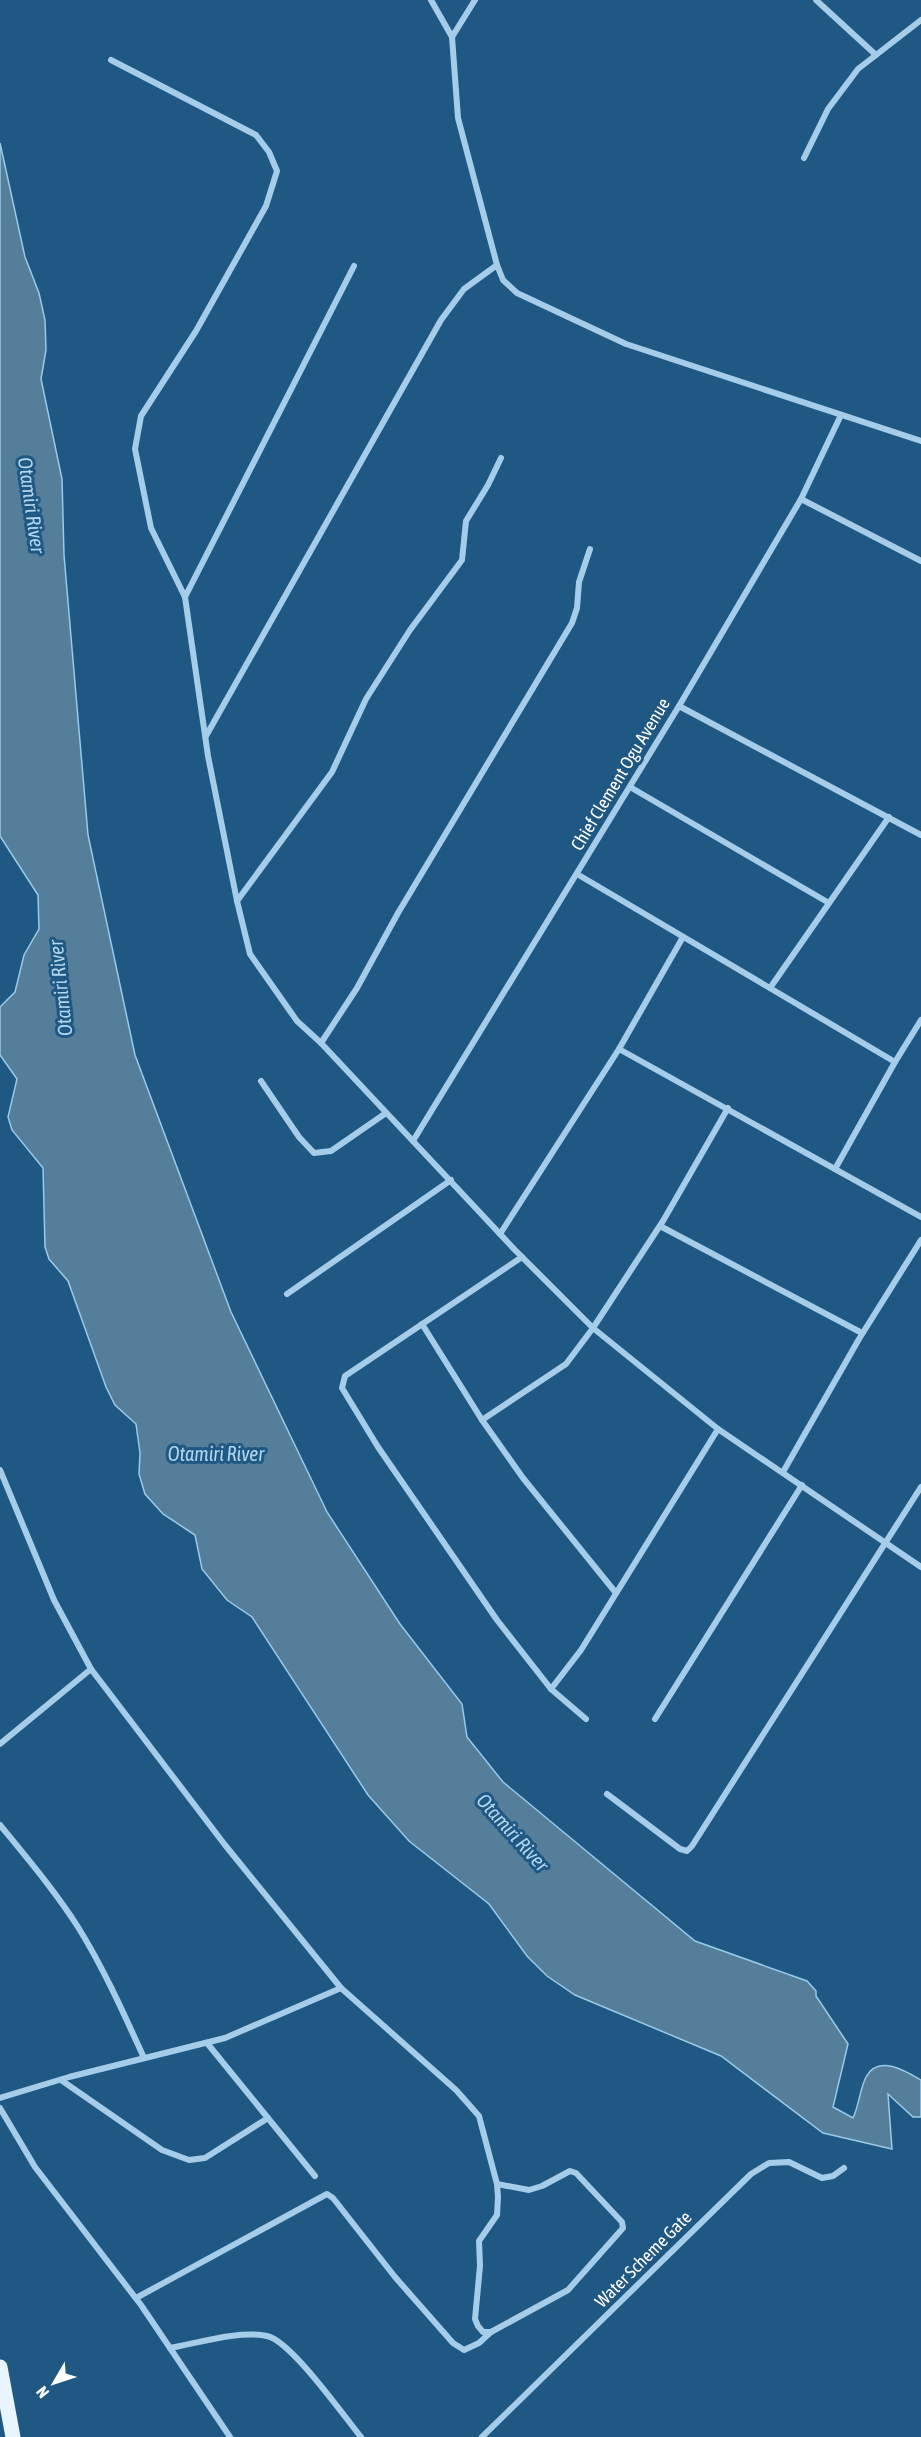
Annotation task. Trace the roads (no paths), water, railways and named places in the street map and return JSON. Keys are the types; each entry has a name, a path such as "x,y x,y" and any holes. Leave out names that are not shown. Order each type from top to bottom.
{"main road":[{"path":"0,2367 13,2437"}],"street":[{"path":"430,0 452,37 458,118 497,266 503,280 518,293 626,344 921,441"},
{"path":"452,37 475,0"},
{"path":"816,0 876,55"},
{"path":"804,158 828,109 858,69 921,20"},
{"path":"111,60 256,135 269,152 277,171 266,206 196,332 141,416 135,449 151,528 185,597 205,737 237,901 250,954 297,1021 321,1043 500,1234 593,1328 718,1429 921,1567"},
{"path":"185,597 354,266"},
{"path":"205,737 441,320 464,289 497,266"},
{"name":"Chief Clement Ogu Avenue","path":"413,1141 630,787 801,500 841,415"},
{"path":"237,901 332,772 366,699 410,630 462,560 466,520 488,485 501,458"},
{"path":"801,500 921,561"},
{"path":"321,1043 357,988 398,913 572,623 577,608 579,582 590,549"},
{"path":"679,706 921,835"},
{"path":"630,787 829,903"},
{"path":"770,988 889,817"},
{"path":"577,874 895,1062"},
{"path":"500,1234 619,1049 683,937"},
{"path":"835,1169 921,1020"},
{"path":"619,1049 921,1217"},
{"path":"261,1081 299,1137 314,1153 331,1151 386,1113"},
{"path":"482,1420 566,1364 593,1328 660,1226 728,1108"},
{"path":"287,1294 451,1180"},
{"path":"660,1226 862,1333"},
{"path":"783,1472 862,1333 921,1240"},
{"path":"522,1257 345,1376 342,1388 378,1447 497,1620 551,1689 586,1719"},
{"path":"422,1324 482,1420 523,1478 616,1593"},
{"path":"551,1689 581,1650 718,1429"},
{"path":"0,1470 54,1600 91,1669 225,1845 341,1988 472,2107 479,2116 497,2184 496,2215 479,2241 480,2265 476,2319 483,2332 491,2332"},
{"path":"655,1719 801,1485"},
{"path":"606,1794 680,1849 687,1851 921,1487"},
{"path":"0,1744 91,1669"},
{"path":"0,1825 59,1898 78,1927 118,2000 144,2058"},
{"path":"0,2098 207,2043 234,2034 341,1988"},
{"path":"207,2043 315,2176"},
{"path":"61,2080 162,2150 189,2160 205,2158 268,2118"},
{"path":"0,2108 35,2167 136,2298 230,2437"},
{"name":"Water Scheme Gate","path":"483,2437 751,2174 769,2163 789,2163 822,2178 833,2175 844,2168"},
{"path":"136,2298 327,2194 333,2198 401,2285 453,2343 464,2350 471,2348 491,2332 568,2290 623,2228 622,2222 576,2173 570,2171 542,2186 529,2190 497,2184"},
{"path":"170,2348 250,2334 276,2338 322,2388 361,2437"}],"water":[{"name":"Otamiri River","path":"0,143 25,257 39,293 45,320 46,350 41,379 62,479 64,555 88,835 135,1055 231,1312 327,1512 400,1624 462,1704 467,1737 503,1782 695,1941 807,1981 816,1991 816,1996 848,2044 833,2107 853,2118 866,2077 878,2066 892,2066 921,2080 921,2117 913,2117 888,2094 892,2149 823,2133 721,2056 575,1995 547,1976 527,1956 489,1904 409,1841 368,1795 252,1617 227,1600 202,1569 195,1535 163,1514 145,1494 139,1474 140,1453 136,1424 115,1405 106,1387 68,1281 49,1259 45,1247 43,1168 12,1130 8,1117 17,1079 0,1055 0,1007 15,992 24,955 39,929 38,895 0,836"}]}
